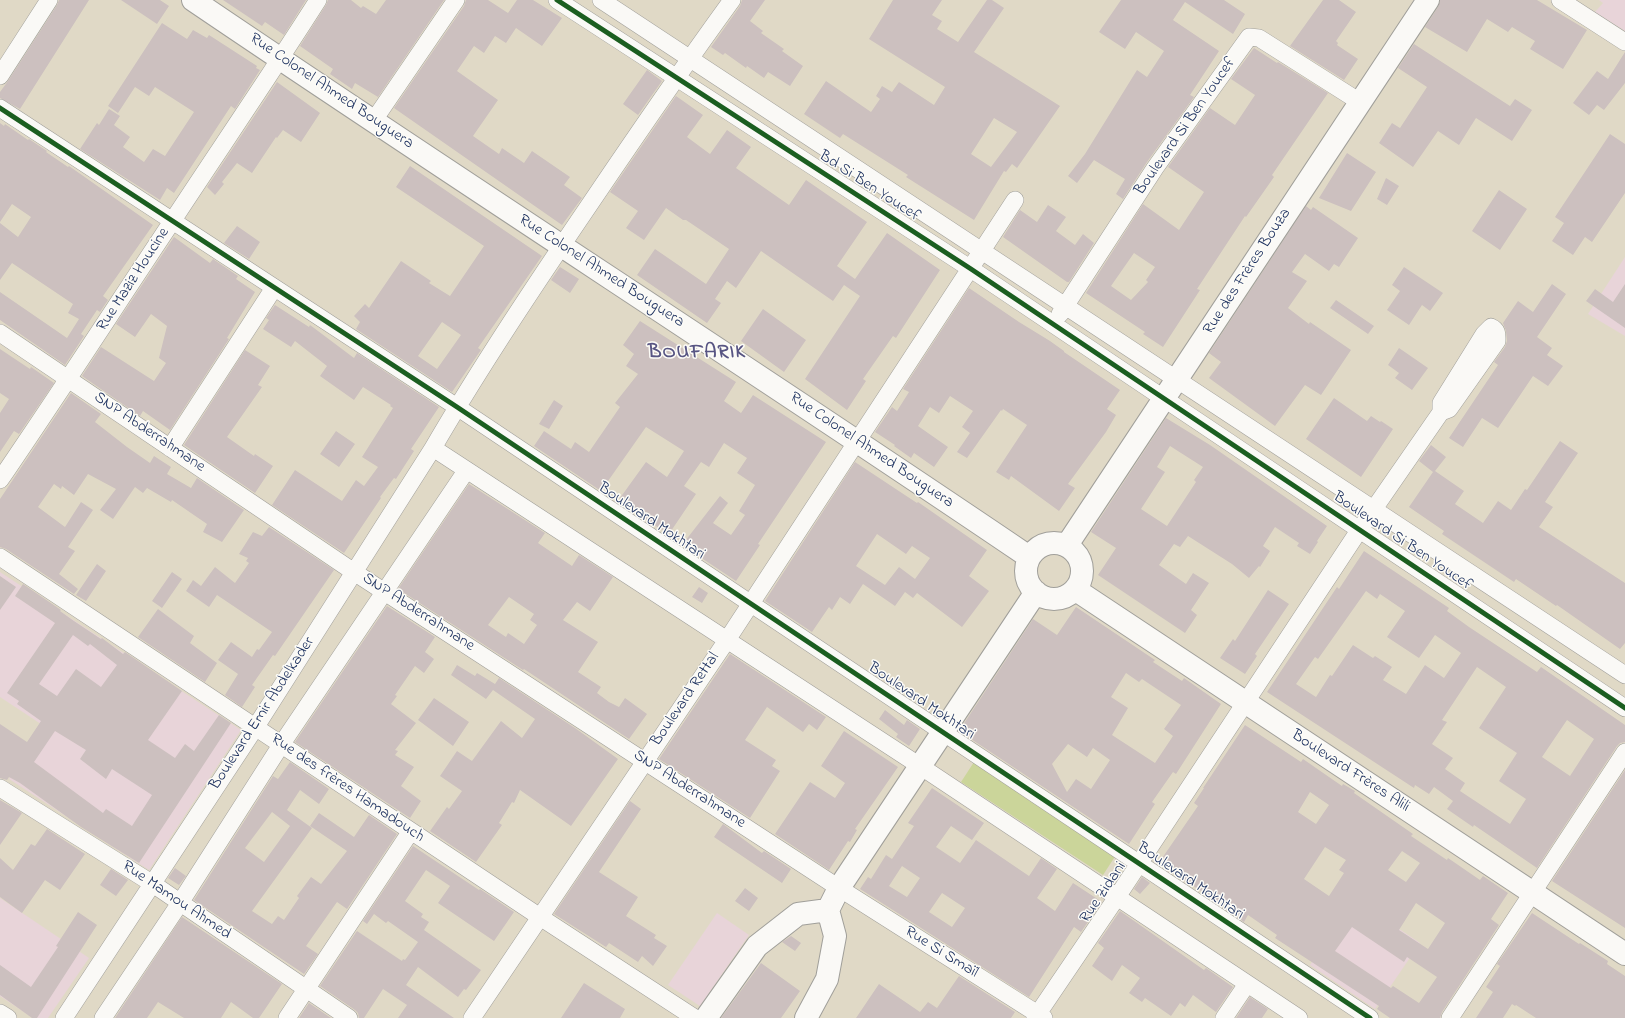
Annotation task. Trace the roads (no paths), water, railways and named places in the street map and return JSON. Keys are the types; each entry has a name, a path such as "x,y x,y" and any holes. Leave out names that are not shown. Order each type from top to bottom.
{"main road":[{"name":"Rue Colonel Ahmed Bouguera","path":"193,0 1029,557"},
{"name":"Rue des Frères Bouza","path":"1067,545 1428,0"},
{"path":"1059,542 1067,545 1076,551 1081,560 1083,570 1081,581 1076,590 1061,599 1043,597 1030,585 1026,576 1026,566 1029,557 1034,550 1046,544 1059,542"},
{"name":"Boulevard Frères Alili","path":"1076,590 1625,954"},
{"path":"806,1018 827,979 835,936 828,910 839,888 1036,592"},
{"path":"706,1018 757,946 798,914 828,910"}],"street":[{"path":"0,76 49,0"},
{"name":"Rue Maziz Houcine","path":"0,480 69,379 318,0"},
{"path":"374,120 456,0"},
{"name":"Bd Si Ben Youcef","path":"557,0 971,269 1165,398"},
{"name":"Bd Si Ben Youcef","path":"601,0 981,252 1177,379"},
{"name":"Boulevard Emir Abdelkader","path":"64,1018 255,728 433,448 457,407 562,246 689,58 732,0"},
{"path":"1560,0 1625,42"},
{"name":"Boulevard Si Ben Youcef","path":"1053,324 1155,168 1250,37 1259,38 1360,102"},
{"name":"Boulevard Mokhtari","path":"0,108 457,407 1370,1018"},
{"path":"780,144 792,126"},
{"name":"Boulevard Rettal","path":"472,1018 727,640 1015,200"},
{"path":"170,448 274,288"},
{"name":"SNP Abderrahmane","path":"0,333 354,572 839,888"},
{"name":"Boulevard Si Ben Youcef","path":"1177,379 1625,675"},
{"name":"Boulevard Si Ben Youcef","path":"1165,398 1625,708"},
{"name":"Rue Zidani","path":"1039,1017 1360,529 1441,412"},
{"path":"433,448 466,471 920,766 1299,1018"},
{"name":"Boulevard Emir Abdelkader","path":"103,1018 180,903 281,745 466,471"},
{"name":"Rue des frères Hamadouch","path":"0,557 255,728 695,1018"},
{"path":"1450,1018 1625,752"},
{"name":"Rue Mamou Ahmed","path":"0,788 153,884 349,1018"},
{"path":"287,1018 411,831"},
{"name":"Rue Si Smaïl","path":"839,888 1039,1017"},
{"path":"1224,1018 1247,984"},
{"path":"0,1013 8,1018"}],"district":[{"name":"BOUFARIK","path":"697,354"}]}
